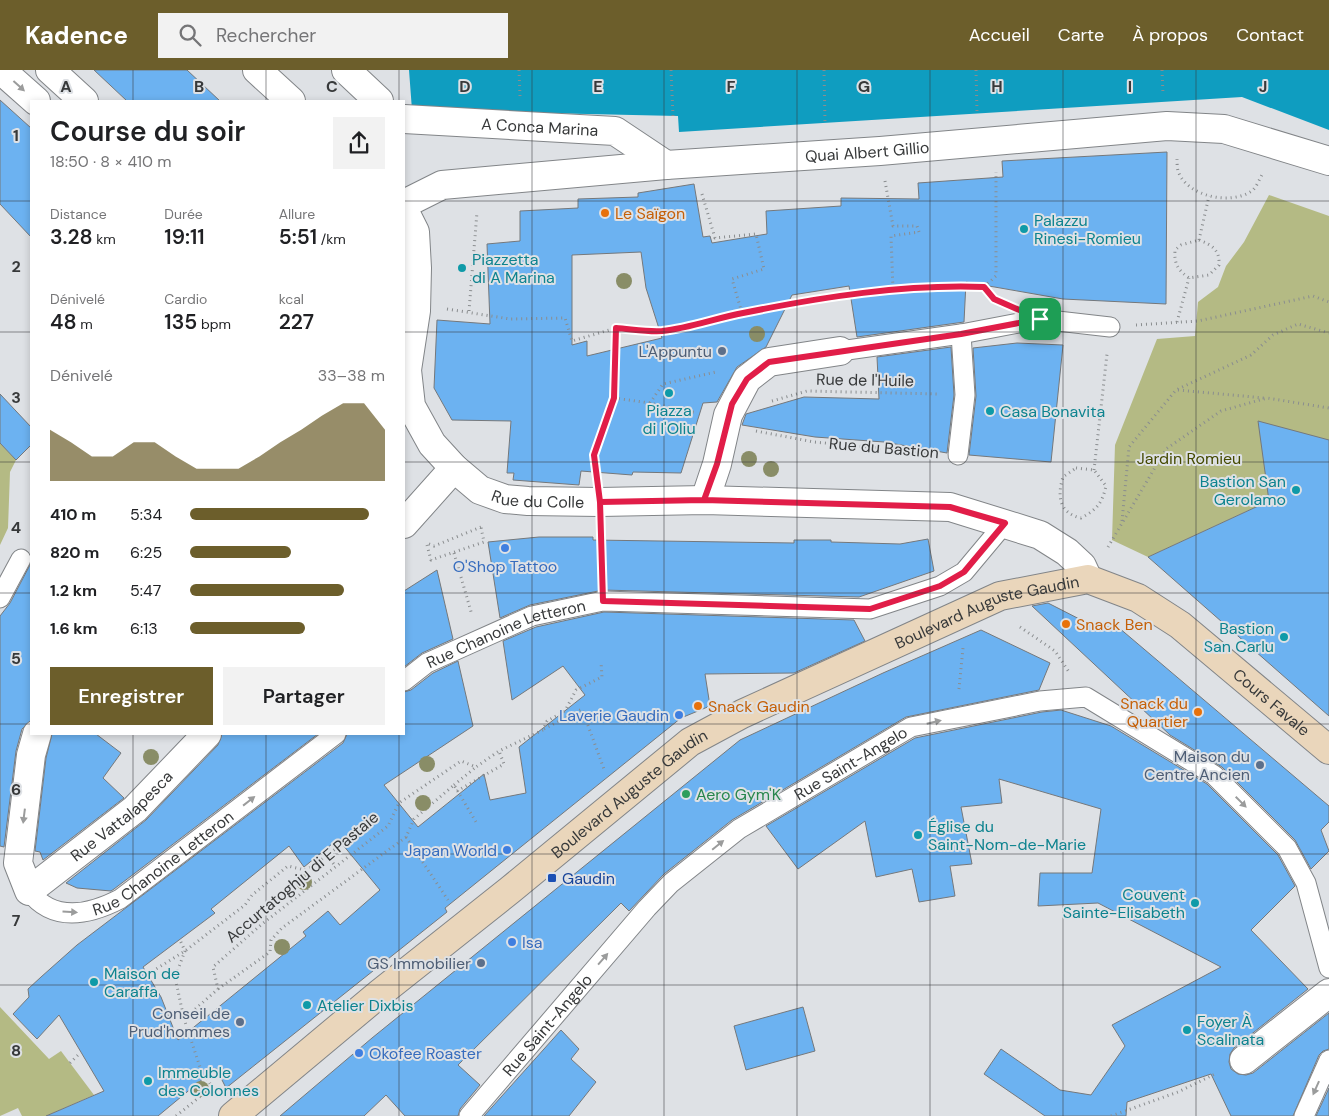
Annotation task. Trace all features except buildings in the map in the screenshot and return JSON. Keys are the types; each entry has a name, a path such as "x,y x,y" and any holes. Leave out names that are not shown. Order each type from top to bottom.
{"main road":[{"name":"Boulevard Auguste Gaudin","path":"233,1116 379,994 690,742 724,723 1000,596 1088,579"},
{"name":"Cours Favale","path":"1088,579 1138,598 1180,625 1329,750"}],"street":[{"path":"1,70 35,100"},
{"path":"50,70 83,100"},
{"path":"257,70 290,100"},
{"path":"346,70 378,100"},
{"name":"A Conca Marina","path":"405,119 615,131 666,165"},
{"name":"Quai Albert Gillio","path":"405,204 442,185 666,165 997,142 1167,126 1224,128 1329,161"},
{"name":"Rue du Colle","path":"405,212 415,232 417,268 416,311 405,370 411,406 432,444 454,468 480,490 505,499 600,502 704,500 950,507 1040,535 1082,566 1088,579"},
{"path":"704,500 717,464 728,414 747,379 769,362 840,351"},
{"path":"405,523 454,468"},
{"path":"30,891 18,863 30,755 37,735"},
{"name":"Rue Vattalapesca","path":"30,891 135,809 207,735"},
{"path":"1244,1060 1329,993"}],"lane":[{"path":"840,351 961,334 1040,319 1110,327"},
{"name":"Rue du Bastion","path":"958,455 965,395 961,334"},
{"name":"Rue Chanoine Letteron","path":"405,680 427,663 532,616 603,601 870,609 940,586 964,572 1005,523"},
{"path":"0,598 21,559"},
{"path":"1086,698 1214,776 1287,848 1306,883 1329,968"},
{"name":"Rue Saint-Angelo","path":"469,1116 596,966 671,883 739,829 911,727 1040,701 1086,698"},
{"name":"Rue Chanoine Letteron","path":"30,891 39,903 59,911 73,913 97,911 140,886 335,735"},
{"path":"1304,1116 1329,1060"}],"path":[{"path":"519,70 521,103"},
{"path":"671,70 673,116"},
{"path":"824,70 825,124"},
{"path":"456,309 510,319 565,318 572,341 616,328 660,331 705,323 742,313 893,290 942,285 984,287 996,276 997,142 977,112 976,70"},
{"path":"1177,155 1178,170 1186,182 1209,196 1227,198 1243,196 1254,189 1261,176"},
{"path":"693,163 715,238 756,234 764,269 732,278 742,313"},
{"path":"468,311 478,182"},
{"path":"1199,240 1209,196"},
{"path":"892,218 892,226 917,226 920,232 891,236 893,290"},
{"path":"1199,240 1213,246 1220,257 1219,265 1209,275 1189,278 1180,271 1174,261 1175,250 1181,245 1199,240"},
{"path":"1177,322 1189,278"},
{"path":"984,287 994,299 1040,319"},
{"path":"1094,470 1076,468 1063,477 1059,499 1065,510 1072,516 1081,518 1095,510 1103,501 1106,486 1094,470 1110,327 1198,321 1313,296 1329,302"},
{"path":"1267,398 1221,411 1166,448 1122,524 1129,447 1176,390 1250,355 1273,335 1298,324 1329,332"},
{"path":"603,601 600,502 594,455 614,398 616,328"},
{"path":"650,402 663,384 724,371"},
{"path":"1176,390 1267,398 1329,408"},
{"name":"Rue de l'Huile","path":"767,402 807,391 965,395"},
{"path":"614,398 650,402 704,414"},
{"name":"Rue du Bastion","path":"751,430 814,442 958,455"},
{"path":"481,527 484,542 431,560 426,543 434,546 481,527 505,499"},
{"path":"454,553 466,592"},
{"path":"957,717 966,610"},
{"path":"1020,627 1055,651 1086,698"},
{"path":"543,730 547,721 565,711 576,690 602,677 601,662"},
{"path":"184,1019 218,989 270,952 270,940 282,928 406,837 414,819 476,767 499,751 582,710 616,803"},
{"path":"458,792 504,764 499,751"},
{"name":"Accurtatoghju di E Pastaie","path":"218,989 213,967 388,826 399,803 461,761 476,767"},
{"path":"454,785 476,822"},
{"path":"148,974 185,951 245,905 252,895 288,866 305,870 313,866 372,821"},
{"path":"406,837 453,907 467,924"},
{"path":"324,851 336,867"},
{"path":"176,1116 212,1087 200,1067 184,1019 175,977 185,951 180,940"},
{"path":"70,1063 80,1053"},
{"path":"1111,1116 1178,1092 1244,1060"}],"green space":[{"name":"Jardin Romieu","path":"1269,195 1329,216 1329,440 1269,501 1148,557 1112,540 1115,445 1157,339 1195,336 1198,302 1218,287 1226,266 1244,242"},
{"path":"0,443 16,460 10,472 8,528 0,545"},
{"path":"0,1007 49,1059 61,1051 94,1095 46,1116 22,1116 18,1108 0,1116"}],"water":[{"path":"409,70 1329,70 1329,130 1242,97 679,132 678,116 412,110"}],"place":[{"name":"Le Saïgon","path":"605,213"},
{"name":"Palazzu Rinesi-Romieu","path":"1024,229"},
{"name":"Piazzetta di A Marina","path":"462,268"},
{"name":"L'Appuntu","path":"722,351"},
{"name":"Piazza di l'Oliu","path":"669,393"},
{"name":"Casa Bonavita","path":"990,411"},
{"name":"Bastion San Gerolamo","path":"1296,490"},
{"name":"O'Shop Tattoo","path":"505,548"},
{"name":"Snack Ben","path":"1066,624"},
{"name":"Bastion San Carlu","path":"1284,637"},
{"name":"Snack Gaudin","path":"698,706"},
{"name":"Snack du Quartier","path":"1198,712"},
{"name":"Laverie Gaudin","path":"679,715"},
{"name":"Maison du Centre Ancien","path":"1260,765"},
{"name":"Aero Gym'K","path":"686,794"},
{"name":"Église du Saint-Nom-de-Marie","path":"918,835"},
{"name":"Japan World","path":"507,850"},
{"name":"Gaudin","path":"552,878"},
{"name":"Couvent Sainte-Elisabeth","path":"1195,903"},
{"name":"Isa","path":"512,942"},
{"name":"GS Immobilier","path":"481,963"},
{"name":"Maison de Caraffa","path":"94,982"},
{"name":"Atelier Dixbis","path":"307,1005"},
{"name":"Conseil de Prud'hommes","path":"240,1022"},
{"name":"Foyer À Scalinata","path":"1187,1030"},
{"name":"Okofee Roaster","path":"359,1053"},
{"name":"Immeuble des Colonnes","path":"148,1081"}],"route":[{"path":"1040,319 961,334 769,362 747,379 732,404 717,464 704,500 600,502 603,601 648,600 870,609 940,586 964,572 1005,523 950,507 704,500 652,501 600,502 594,455 614,398 616,328 660,331 705,323 742,313 825,299 942,285 984,287 994,299 1040,319"}]}
